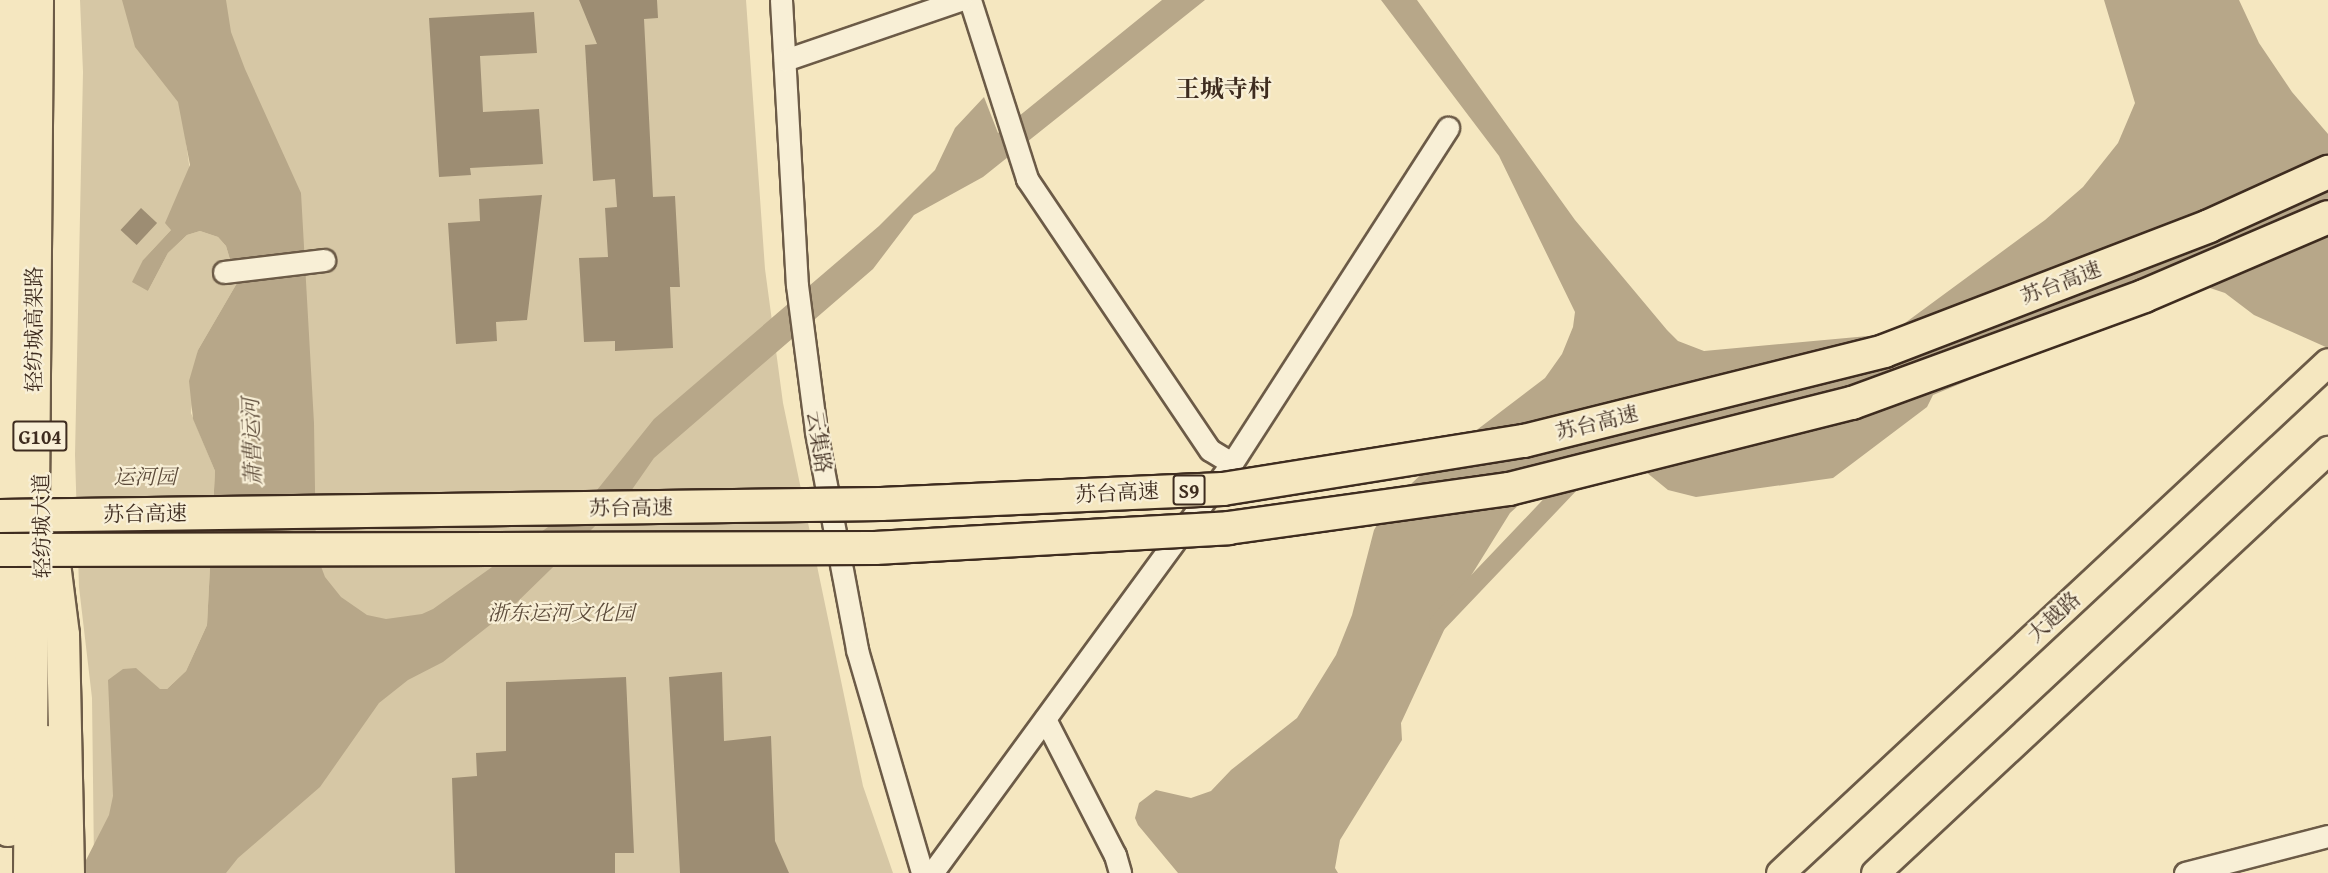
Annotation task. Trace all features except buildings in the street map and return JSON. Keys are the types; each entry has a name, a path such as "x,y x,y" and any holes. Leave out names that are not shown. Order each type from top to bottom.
{"highway":[{"name":"轻纺城高架路","path":"8,873 13,0"},
{"name":"轻纺城高架路","path":"30,873 37,0"},
{"name":"苏台高速","path":"0,516 881,504 1223,489 1524,441 1884,351 2209,226 2328,172"},
{"name":"苏台高速","path":"0,550 875,548 1228,528 1509,489 1852,403 2144,296 2328,217"},
{"path":"40,446 63,635 67,724 68,873"}],"main road":[{"path":"0,63 1,0"},
{"name":"轻纺城大道","path":"47,873 40,446 52,0"},
{"name":"大越路","path":"1780,873 2328,362"},
{"path":"1875,873 2328,450"}],"street":[{"name":"云集路","path":"781,0 797,285 803,339 857,650 922,873"},
{"path":"785,60 960,0"},
{"path":"970,0 1027,179 1210,450 1232,463"},
{"path":"932,873 1232,463 1448,128"},
{"path":"224,272 324,260"},
{"path":"1045,719 1115,855 1120,873"},
{"path":"2185,873 2328,836"}],"green space":[{"name":"运河园","path":"80,0 130,0 179,93 190,171 171,230 143,260 148,291 168,253 187,235 200,231 218,237 226,246 237,283 198,350 191,413 215,471 207,625 186,671 167,689 94,862 92,698 79,587 75,455 83,72"},
{"name":"浙东运河文化园","path":"201,0 746,0 765,269 783,403 863,786 893,873 199,873 301,598"}],"water":[{"name":"萧曹运河","path":"122,0 226,0 231,32 245,69 301,193 314,423 316,553 325,577 341,597 367,615 386,619 422,614 433,609 593,495 654,419 879,226 935,170 955,128 984,97 998,133 1162,0 1205,0 983,177 914,215 873,269 654,458 631,491 509,610 443,662 408,680 379,703 320,787 238,858 226,873 84,873 84,864 109,815 113,796 108,680 123,669 136,668 160,689 167,689 186,671 207,625 215,471 193,419 189,381 198,350 237,283 226,246 218,237 200,231 187,235 168,253 148,291 132,282 143,260 171,230 165,223 190,165 178,102 135,47"},
{"path":"1381,0 1417,0 1575,220 1667,330 1678,341 1704,351 1890,334 2045,220 2083,187 2118,143 2135,103 2104,0 2239,0 2259,43 2292,92 2328,134 2328,348 2254,315 2225,293 2201,285 1933,395 1927,407 1833,478 1696,497 1668,490 1635,463 1542,484 1510,513 1464,587 1401,723 1402,740 1340,840 1335,868 1338,873 1178,873 1138,825 1135,818 1139,803 1156,790 1191,798 1211,791 1231,770 1297,718 1336,655 1352,615 1374,530 1389,505 1432,464 1545,378 1562,354 1573,327 1575,312 1499,156"}],"waterway":[{"path":"1438,623 1580,474"}],"district":[{"name":"王城寺村","path":"1224,89"}]}
